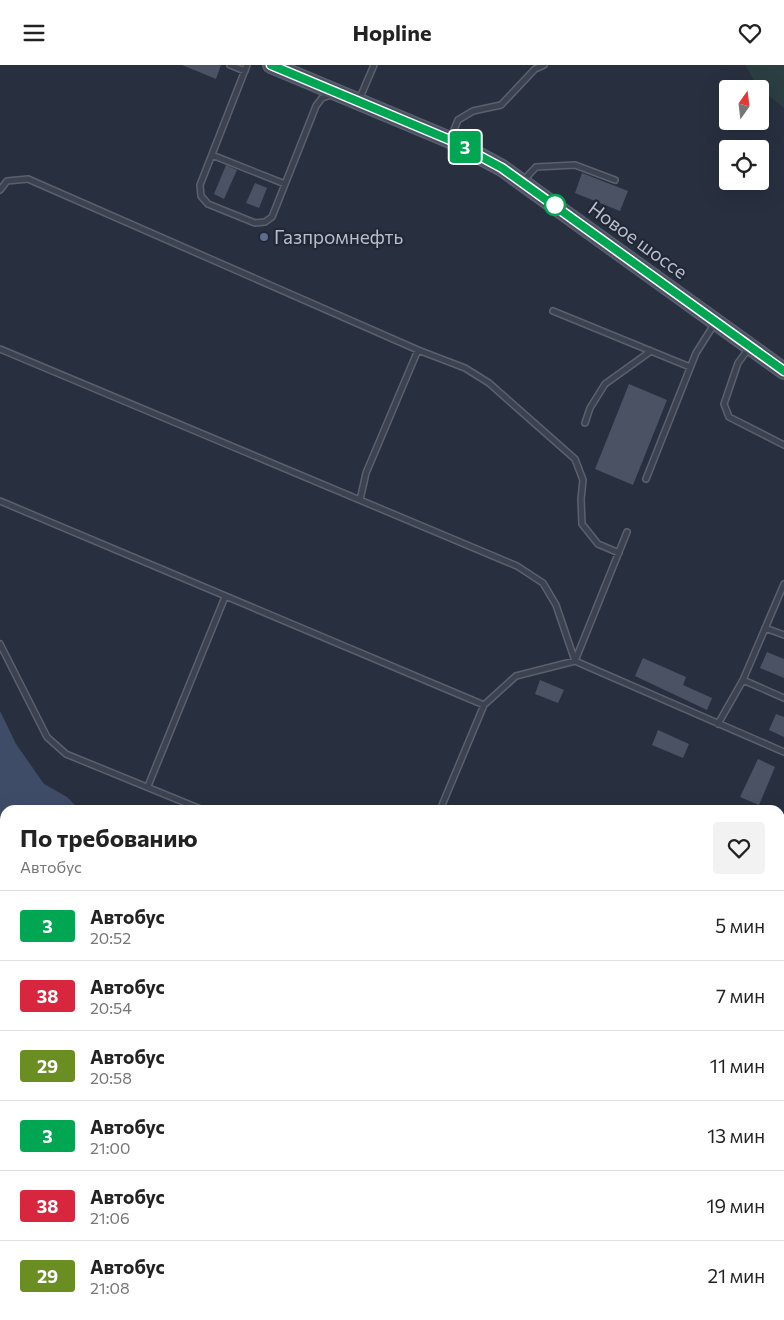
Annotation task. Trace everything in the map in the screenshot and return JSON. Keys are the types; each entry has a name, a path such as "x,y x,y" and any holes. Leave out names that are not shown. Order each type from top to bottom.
{"main road":[{"name":"Новое шоссе","path":"271,65 474,151 523,181 749,348 784,371"}],"lane":[{"path":"230,65 245,71"},
{"path":"247,65 200,185 201,196 208,204 255,223 265,222 272,217 316,106 322,99 331,95 353,99 374,65"},
{"path":"450,140 458,120 473,111 501,105 535,69 544,65"},
{"path":"212,155 285,185"},
{"path":"523,181 536,167 575,165 615,180"},
{"path":"0,190 7,181 28,179 418,350 465,368 489,383 575,459 584,480 581,499 582,524 598,545 619,553"},
{"path":"553,311 690,367"},
{"path":"646,479 696,353 716,323"},
{"path":"749,348 738,363 724,404 729,417 784,445"},
{"path":"0,349 517,566 543,583 556,605 575,661"},
{"path":"360,500 366,473 418,350"},
{"path":"585,423 590,408 605,384 652,351"},
{"path":"0,501 484,705"},
{"path":"575,661 627,532"},
{"path":"718,723 743,680 784,584"},
{"path":"148,786 225,597"},
{"path":"766,628 784,635"},
{"path":"0,644 47,737 66,754 192,805"},
{"path":"442,805 484,705 516,676 575,661 784,752"},
{"path":"743,680 784,698"}],"green space":[{"path":"745,65 784,65 784,108 769,96 769,80 754,80"}],"water":[{"path":"0,711 16,744 44,784 67,797 75,805 0,805"}],"building":[{"path":"182,65 221,65 216,79"},
{"path":"226,165 237,170 224,199 214,194"},
{"path":"582,173 628,191 620,211 575,193"},
{"path":"255,183 267,188 259,208 246,203"},
{"path":"629,384 667,400 633,485 595,469"},
{"path":"767,652 784,659 784,678 760,668"},
{"path":"643,658 686,677 683,685 712,698 707,710 635,676"},
{"path":"540,680 564,690 558,703 535,694"},
{"path":"776,714 784,717 784,737 769,730"},
{"path":"658,730 689,744 683,758 652,745"},
{"path":"758,759 775,767 759,805 740,797"}],"bus line":[{"name":"3","path":"271,65 393,115 474,151 523,181 749,348 784,371"}],"place":[{"name":"Газпромнефть","path":"264,237"}]}
